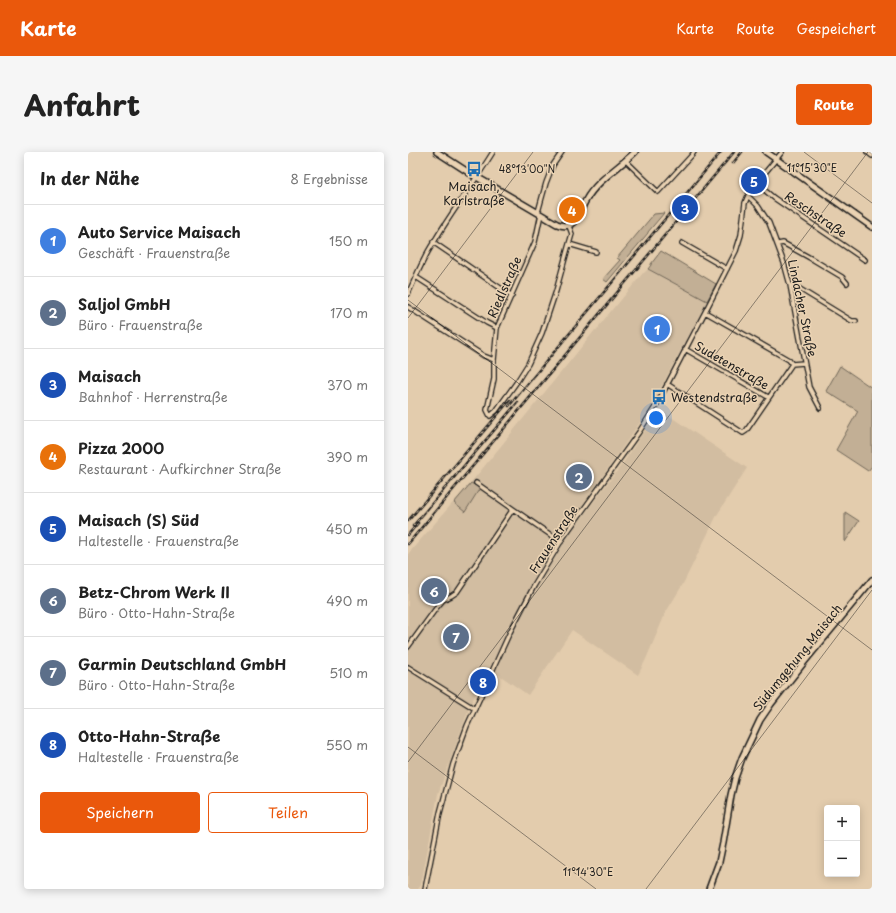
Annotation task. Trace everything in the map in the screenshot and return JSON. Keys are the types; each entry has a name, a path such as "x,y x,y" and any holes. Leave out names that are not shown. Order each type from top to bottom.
{"street":[{"path":"437,152 561,226 569,226 576,220 586,200 595,187 635,152"},
{"path":"408,294 425,256 493,152"},
{"name":"Riedlstraße","path":"562,152 553,165 546,183 539,213 536,242 497,328 494,379 487,410 490,416 496,411 516,384 528,364 542,333 556,291 569,244"},
{"path":"626,161 658,192 694,152"},
{"path":"766,152 872,227"},
{"name":"Frauenstraße","path":"425,889 440,813 453,764 474,709 510,632 534,586 561,542 657,404 737,248 741,235 743,212 751,189 782,152"},
{"path":"867,152 872,156"},
{"name":"Reschstraße","path":"756,183 774,198 865,260"},
{"name":"Lindacher Straße","path":"748,196 758,206 769,223 778,244 790,285 809,387 820,408"},
{"path":"569,226 572,234 569,244 596,252"},
{"path":"434,242 512,296"},
{"path":"682,243 727,269"},
{"path":"778,244 783,243 842,277 847,283"},
{"path":"416,277 497,328"},
{"path":"790,285 795,286 852,321 856,321"},
{"path":"408,308 484,356 494,360"},
{"path":"705,312 789,360 792,364"},
{"name":"Sudetenstraße","path":"686,349 768,397"},
{"path":"667,384 743,433 746,431 792,364 804,363"},
{"path":"476,483 561,542"},
{"path":"408,647 443,600 457,592 513,509"},
{"name":"Südumgehung Maisach","path":"709,889 719,862 735,778 742,758 760,720 805,661 872,580"},
{"path":"408,667 474,709"}],"shaded area":[{"path":"664,213 607,282 603,279 620,260 617,258 654,214"},
{"path":"661,251 716,284 707,301 648,269"},
{"path":"648,269 707,301 650,408 560,537 532,586 471,703 438,794 421,885 418,889 408,889 408,554 478,474 595,330 599,328 615,306"},
{"path":"840,366 872,388 872,466 868,471 836,450 858,411 826,391"},
{"path":"659,409 747,468 717,515 683,584 666,612 638,675 572,630 528,695 495,672 514,630 536,587 565,540 626,459"},
{"path":"471,483 480,488 465,512 454,503"},
{"path":"845,512 859,521 845,542"}],"railway":[{"path":"509,406 721,152"},
{"path":"408,544 734,152"},
{"path":"733,163 742,152"},
{"path":"408,521 510,400"},
{"path":"413,526 518,402"},
{"path":"408,535 418,523"}],"place":[{"name":"Maisach, Karlstraße","path":"474,169"},
{"name":"Maisach (S) Süd","path":"754,181"},
{"name":"Maisach","path":"685,208"},
{"name":"Pizza 2000","path":"572,210"},
{"name":"Auto Service Maisach","path":"657,329"},
{"name":"Westendstraße","path":"659,397"},
{"name":"Saljol GmbH","path":"579,477"},
{"name":"Betz-Chrom Werk II","path":"434,591"},
{"name":"Garmin Deutschland GmbH","path":"456,637"},
{"name":"Otto-Hahn-Straße","path":"483,682"}]}
